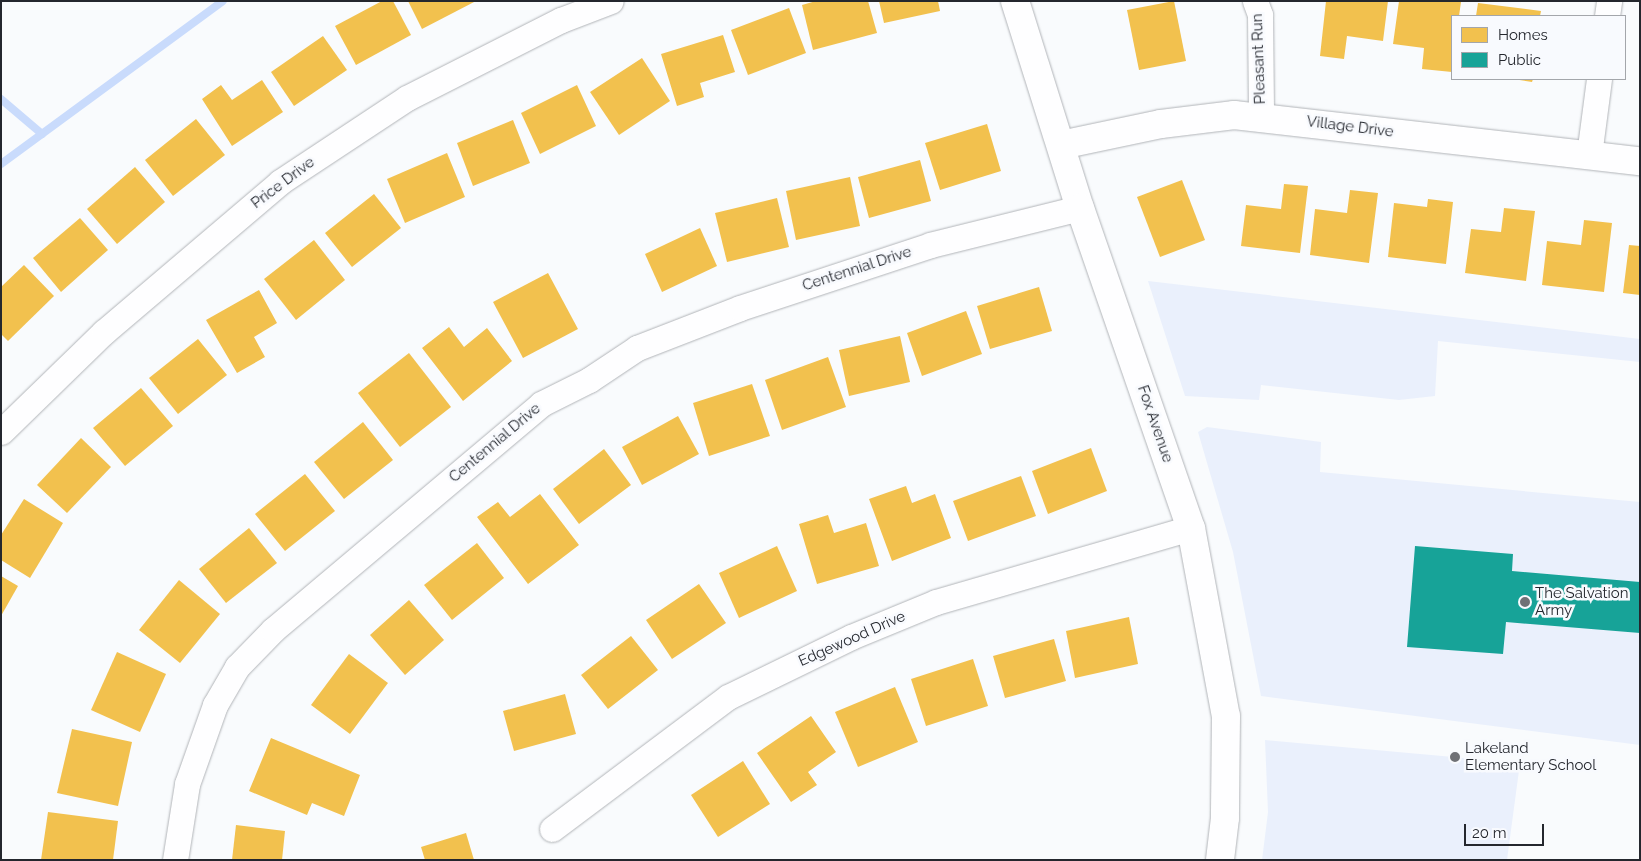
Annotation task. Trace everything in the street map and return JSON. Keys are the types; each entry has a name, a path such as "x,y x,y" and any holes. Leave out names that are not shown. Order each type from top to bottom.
{"main road":[{"name":"Fox Avenue","path":"1015,1 1080,208 1190,528 1226,716 1225,818 1220,860"},
{"name":"Village Drive","path":"1061,145 1184,120 1226,116 1261,117 1640,161"}],"street":[{"name":"Price Drive","path":"1,432 104,332 280,182 407,98 561,20 611,1"},
{"name":"Pleasant Run","path":"1255,1 1260,15 1261,117"},
{"path":"1607,15 1609,1"},
{"path":"1589,155 1599,80"},
{"name":"Centennial Drive","path":"175,860 187,784 215,705 237,667 273,630 541,404 588,380 637,348 740,308 930,245 1080,208"},
{"name":"Edgewood Drive","path":"552,829 728,697 851,637 936,602 1190,528"}],"shaded area":[{"path":"1148,281 1640,339 1640,362 1438,341 1435,396 1399,400 1261,385 1259,400 1185,396"},
{"path":"1207,427 1321,442 1320,472 1640,502 1640,745 1261,696 1233,552 1198,432"},
{"path":"1265,740 1520,763 1507,860 1262,860 1268,812"}],"building: Homes":[{"path":"382,1 393,1 411,35 356,65 335,26"},
{"path":"408,1 476,1 422,29"},
{"path":"816,1 868,1 877,33 813,50 802,5"},
{"path":"879,1 938,1 940,11 884,23"},
{"path":"1174,1 1186,61 1139,70 1127,10"},
{"path":"1326,1 1388,1 1383,41 1347,36 1344,59 1320,56"},
{"path":"1399,1 1461,2 1459,15 1451,15 1451,72 1422,69 1424,48 1393,44"},
{"path":"1478,3 1541,11 1540,15 1476,15"},
{"path":"789,8 806,53 748,75 731,30"},
{"path":"723,35 735,72 700,83 704,97 677,106 661,54"},
{"path":"323,36 347,70 294,106 271,72"},
{"path":"642,58 670,101 619,135 590,92"},
{"path":"262,80 283,112 232,146 202,99 221,85 232,100"},
{"path":"577,85 596,126 540,154 521,113"},
{"path":"196,119 225,155 173,196 145,160"},
{"path":"513,120 530,163 473,186 457,143"},
{"path":"987,124 1001,171 940,190 925,143"},
{"path":"447,153 465,197 405,223 387,179"},
{"path":"920,160 931,201 869,218 858,177"},
{"path":"135,167 165,202 117,244 87,209"},
{"path":"850,177 860,226 796,240 786,191"},
{"path":"1182,180 1205,240 1160,257 1137,197"},
{"path":"1284,184 1308,186 1300,253 1241,246 1246,205 1281,209"},
{"path":"1350,190 1378,193 1369,263 1310,255 1315,209 1347,213"},
{"path":"374,194 401,228 352,267 325,233"},
{"path":"777,198 789,247 727,262 715,213"},
{"path":"1428,199 1453,202 1446,264 1388,257 1394,203 1427,207"},
{"path":"1504,208 1535,211 1526,281 1465,273 1471,229 1501,232"},
{"path":"80,218 108,250 61,292 33,258"},
{"path":"1584,220 1612,223 1604,292 1542,285 1547,241 1581,245"},
{"path":"700,228 717,266 662,292 645,254"},
{"path":"314,240 345,280 296,320 264,279"},
{"path":"1629,245 1640,246 1640,295 1623,293"},
{"path":"24,265 54,296 8,341 1,334 1,287"},
{"path":"548,273 578,329 523,358 493,302"},
{"path":"1039,287 1052,331 990,349 977,306"},
{"path":"259,290 277,323 254,337 265,357 237,373 206,320"},
{"path":"966,311 982,354 922,376 907,333"},
{"path":"449,327 464,347 487,328 512,361 463,401 422,348"},
{"path":"900,336 910,382 849,396 839,350"},
{"path":"198,339 227,375 178,414 149,378"},
{"path":"409,353 451,407 400,447 358,393"},
{"path":"828,357 846,407 782,430 765,380"},
{"path":"752,384 770,436 709,456 693,403"},
{"path":"141,388 173,426 125,466 93,428"},
{"path":"678,416 699,454 642,485 622,447"},
{"path":"363,422 393,460 344,499 314,462"},
{"path":"81,438 111,467 67,513 37,485"},
{"path":"1091,448 1107,491 1048,514 1032,471"},
{"path":"604,449 631,485 579,524 553,489"},
{"path":"305,474 335,511 285,551 255,514"},
{"path":"1021,476 1036,516 968,541 953,501"},
{"path":"906,486 912,503 935,494 951,538 892,561 869,499"},
{"path":"540,494 579,545 528,584 477,517 498,502 510,517"},
{"path":"24,499 63,523 30,578 1,560 1,535"},
{"path":"828,515 834,533 866,523 879,566 817,584 799,524"},
{"path":"249,528 277,563 226,603 199,569"},
{"path":"477,543 504,578 452,620 424,585"},
{"path":"777,546 797,591 739,618 719,573"},
{"path":"1,576 18,586 1,616"},
{"path":"179,580 220,614 180,663 139,630"},
{"path":"699,584 726,623 672,659 646,620"},
{"path":"409,600 444,640 405,675 370,635"},
{"path":"1129,617 1138,664 1075,678 1066,631"},
{"path":"631,636 658,670 608,709 581,675"},
{"path":"1054,639 1066,681 1005,698 993,656"},
{"path":"117,652 166,674 140,732 91,710"},
{"path":"349,654 388,683 350,734 311,705"},
{"path":"973,659 988,706 926,726 911,679"},
{"path":"895,687 918,742 858,767 835,712"},
{"path":"565,694 576,734 514,751 503,711"},
{"path":"811,716 836,752 808,772 817,785 791,802 757,753"},
{"path":"72,729 132,742 118,806 57,793"},
{"path":"271,738 360,775 344,816 312,803 307,815 249,791"},
{"path":"743,761 770,804 718,837 691,795"},
{"path":"48,812 118,821 113,860 41,860"},
{"path":"236,825 285,831 282,860 232,860"},
{"path":"466,833 474,860 425,860 421,847"}],"building: Public":[{"name":"The Salvation Army","path":"1415,546 1513,554 1512,571 1640,582 1640,633 1506,622 1503,654 1407,647"}],"waterway":[{"path":"1,164 223,1"},
{"path":"1,99 42,134"}],"place":[{"name":"The Salvation Army","path":"1525,602"},
{"name":"Lakeland Elementary School","path":"1455,757"}]}
